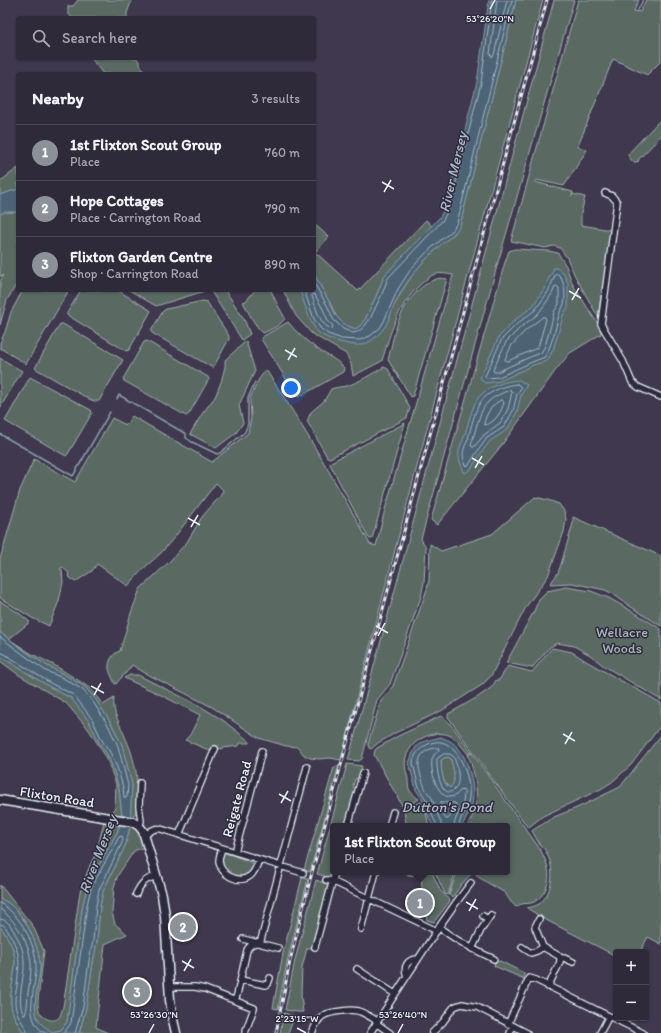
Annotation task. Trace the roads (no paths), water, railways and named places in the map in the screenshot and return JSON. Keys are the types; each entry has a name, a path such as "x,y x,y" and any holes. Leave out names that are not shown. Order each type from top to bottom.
{"main road":[{"name":"Flixton Road","path":"0,800 116,819 136,824"},
{"path":"136,824 144,836 162,896 165,916 172,1020 176,1033"}],"street":[{"path":"605,193 612,196 617,202 601,324 623,360 632,382 638,387 661,397"},
{"path":"180,835 215,749"},
{"name":"Reigate Road","path":"235,852 262,751"},
{"path":"235,1000 247,950 250,945 253,943 258,943 261,940 307,767"},
{"path":"349,823 363,773"},
{"path":"136,824 141,821 140,784"},
{"path":"390,823 392,812"},
{"path":"144,836 158,828 302,873"},
{"path":"222,848 219,862 220,865 224,873 232,877 245,879 256,868 260,860"},
{"path":"314,947 329,881 333,875"},
{"path":"361,929 375,875"},
{"path":"136,894 144,882 156,876"},
{"path":"329,881 438,929 472,949 494,959"},
{"path":"370,1033 407,976 405,970 406,964 412,960 418,959 454,904 472,883"},
{"path":"472,949 487,917"},
{"path":"539,919 535,927 543,947 560,958 573,962"},
{"path":"243,939 278,948"},
{"path":"522,947 531,953 543,947"},
{"path":"548,986 560,962 560,958"},
{"path":"357,969 395,994"},
{"path":"241,980 266,985 268,984 270,978"},
{"path":"510,1033 510,1025 528,978 548,986 643,1033"},
{"path":"169,987 195,987 205,989 254,1008 245,1033"},
{"path":"432,1033 443,1022 453,1008 462,1004 470,1005 483,1010 527,1033"},
{"path":"312,1033 317,1022 329,1013 349,1010 361,1012 390,1033"},
{"path":"600,1033 609,1016"}],"water":[{"path":"489,0 516,0 460,225 455,233 420,265 399,296 387,323 381,332 371,341 357,345 345,343 321,335 312,323 301,292 316,292 316,277 336,316 345,325 355,329 360,326 366,318 384,276 440,217 446,205 477,82"},
{"path":"16,190 16,212 4,212 0,214 0,195"},
{"path":"554,268 557,268 564,274 568,283 568,307 563,315 553,350 547,361 533,365 500,381 485,383 480,378 499,337 515,320 532,307 544,289"},
{"path":"519,380 527,385 521,395 517,412 507,430 490,441 471,469 465,473 460,460 459,450 472,410 479,397 492,387"},
{"path":"0,632 49,667 85,687 96,700 111,723 122,745 132,785 130,826 126,844 103,891 97,941 86,1008 79,1033 24,1033 19,1026 11,1006 15,956 9,940 0,927 0,899 15,909 22,918 37,949 40,968 35,1009 38,1020 52,1032 61,1030 67,1022 83,904 87,887 118,831 122,816 119,788 107,754 100,744 89,721 71,698 50,687 0,656"},
{"name":"Dutton's Pond","path":"441,737 456,745 465,758 472,782 473,801 464,823 431,823 423,800 416,790 409,763 416,747 425,741","holes":["448,757 451,759 454,770 454,782 450,788 444,780 441,760"]}],"waterway":[{"path":"638,10 643,0"},
{"path":"117,399 119,395 186,434 186,438 192,442 217,454 245,432 248,424 248,398 255,382"},
{"path":"0,434 73,476 110,412"}],"railway":[{"path":"276,1033 290,961 310,880 547,0"}],"place":[{"name":"1st Flixton Scout Group","path":"420,903"},
{"name":"Hope Cottages","path":"183,927"},
{"name":"Flixton Garden Centre","path":"137,992"}],"water label":[{"name":"River Mersey","path":"453,172"},
{"name":"River Mersey","path":"98,854"}],"park label":[{"name":"Wellacre Woods","path":"622,640"}]}
